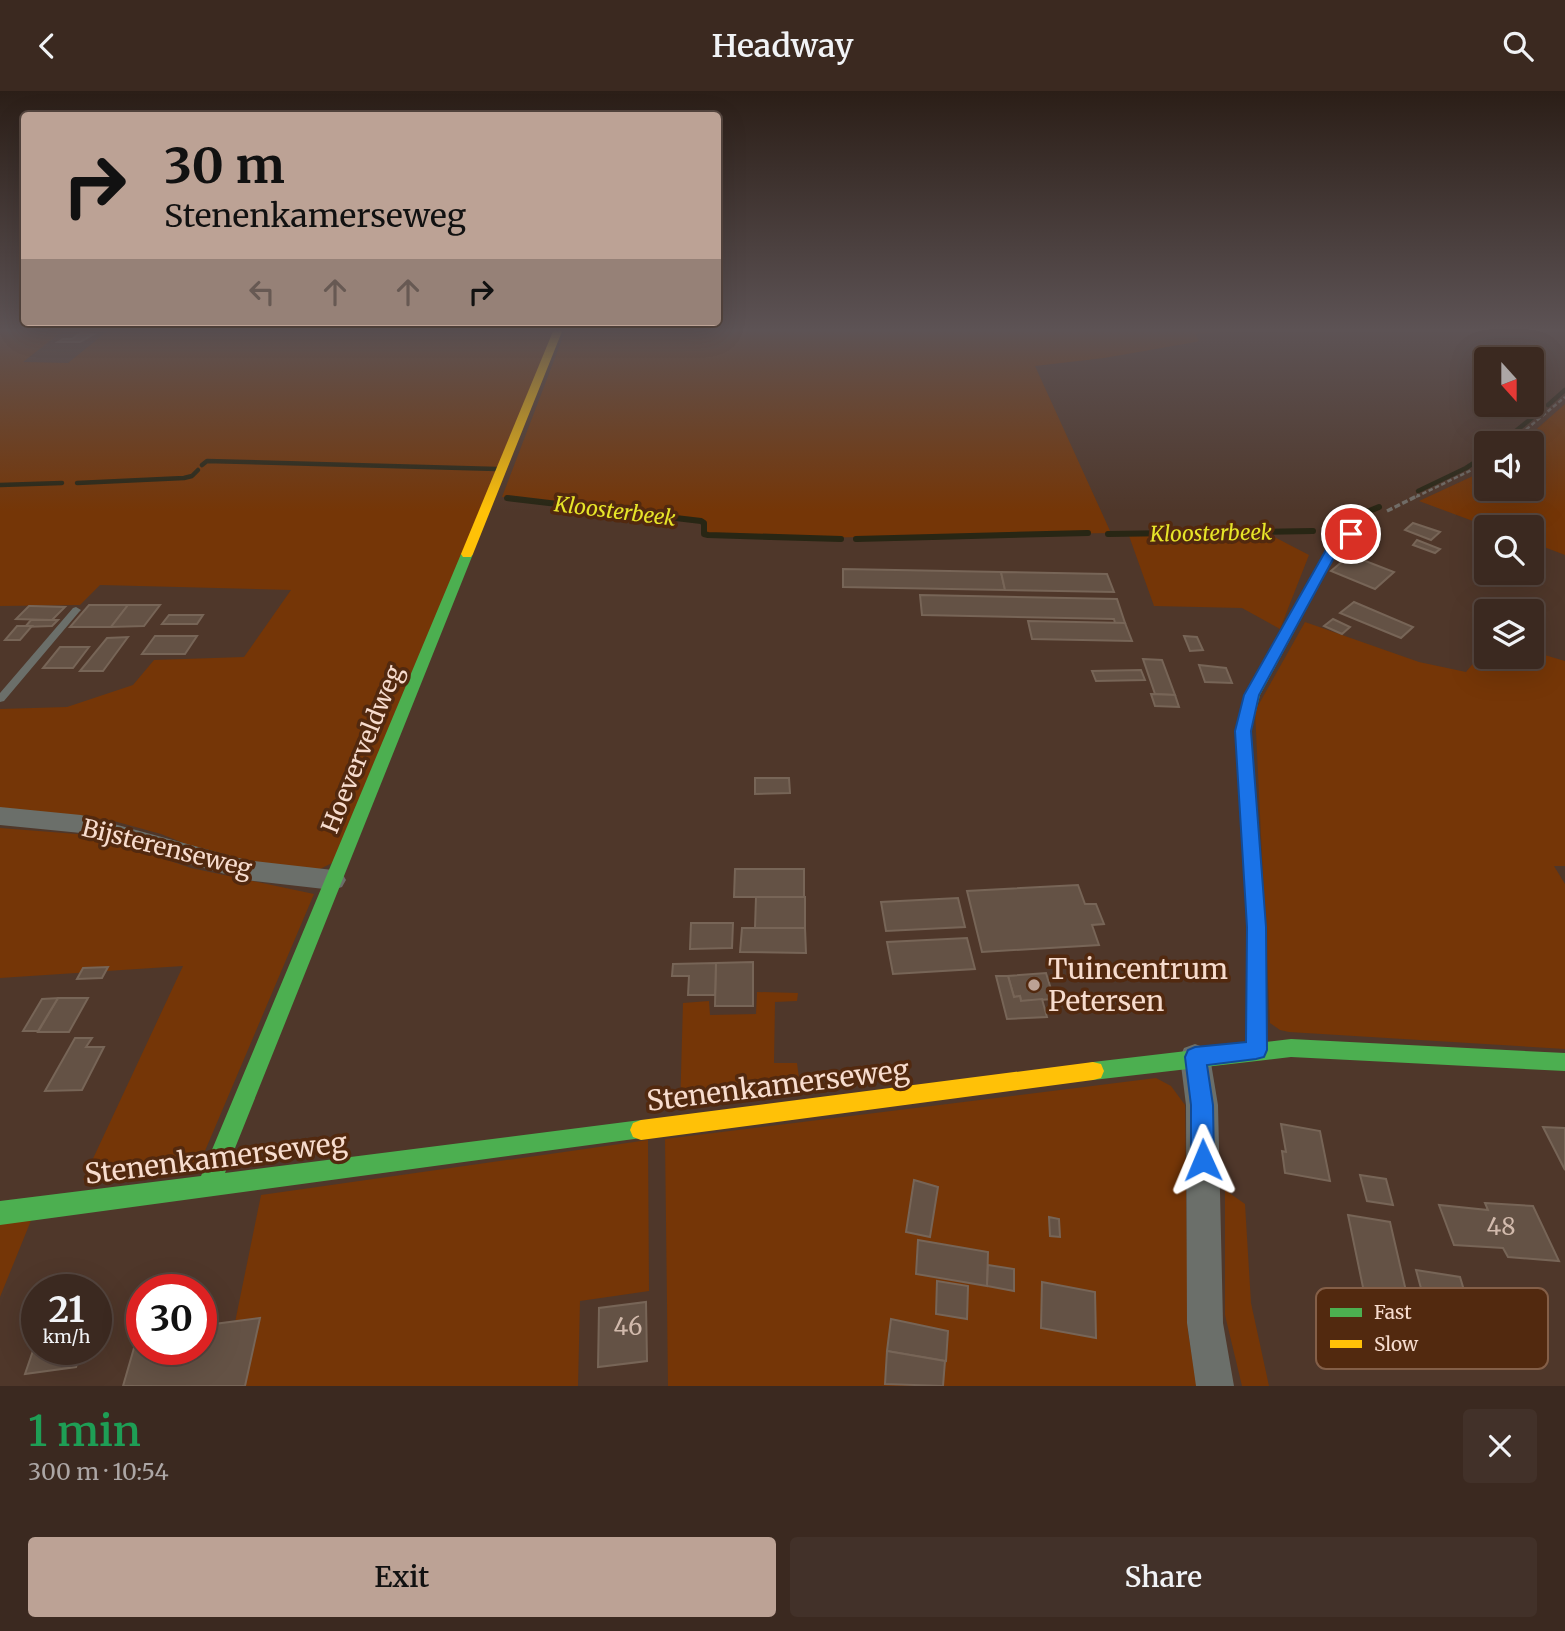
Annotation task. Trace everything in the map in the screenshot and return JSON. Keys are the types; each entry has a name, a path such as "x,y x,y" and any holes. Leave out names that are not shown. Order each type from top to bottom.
{"street":[{"name":"Hoeverveldweg","path":"208,1186 534,389"},
{"path":"1256,1050 1256,927 1243,731 1252,695 1332,550 1370,519"},
{"name":"Bijsterenseweg","path":"0,816 81,824 246,870 333,880"},
{"name":"Stenenkamerseweg","path":"0,1213 1256,1050 1291,1048 1565,1062"},
{"path":"1195,1057 1202,1105 1205,1322 1214,1386"}],"lane":[{"path":"0,699 76,610"}],"path":[{"path":"1524,431 1565,397"},
{"path":"1370,519 1474,469"}],"shaded area":[{"path":"0,389 530,389 336,861 316,871 268,865 196,848 161,834 110,820 0,808 0,709 67,707 133,685 154,660 244,657 291,590 100,585 80,605 0,606"},
{"path":"543,389 1046,389 1111,533 804,538 706,534 705,521 502,497"},
{"path":"1565,404 1565,555 1544,547 1544,515 1474,515 1474,521 1419,501 1474,476 1474,501 1544,501 1544,431 1535,431"},
{"path":"1263,531 1309,555 1280,629 1242,608 1154,606 1128,533"},
{"path":"1305,622 1419,662 1466,672 1474,662 1474,669 1544,669 1544,655 1565,661 1565,866 1554,866 1565,884 1565,1049 1289,1032 1270,1023 1255,711"},
{"path":"0,828 77,834 111,841 191,868 314,894 199,1165 83,1180 183,966 0,978"},
{"path":"757,992 798,993 797,1001 775,1002 774,1063 797,1063 799,1078 794,1088 784,1096 680,1110 683,1003 709,1001 710,1015 756,1014"},
{"path":"1156,1078 1171,1086 1185,1105 1188,1331 1197,1386 668,1386 665,1139"},
{"path":"648,1140 649,1291 580,1301 578,1386 222,1386 261,1195"},
{"path":"1225,1190 1245,1204 1251,1303 1269,1386 1242,1386 1225,1315"},
{"path":"32,1218 0,1297 0,1223"}],"building":[{"path":"1413,523 1440,532 1431,540 1405,530"},
{"path":"1417,540 1440,549 1435,553 1413,545"},
{"path":"1350,555 1394,572 1375,589 1331,571"},
{"path":"843,569 1001,572 1005,590 843,587"},
{"path":"1001,572 1107,574 1114,592 1005,590"},
{"path":"920,595 1117,599 1125,623 1115,623 1114,619 922,615"},
{"path":"1354,602 1413,627 1401,638 1340,613"},
{"path":"89,605 128,605 111,627 70,627"},
{"path":"128,605 160,605 144,626 111,627"},
{"path":"29,606 65,607 52,620 16,619"},
{"path":"169,615 203,615 197,624 162,624"},
{"path":"1333,619 1350,627 1342,634 1324,626"},
{"path":"31,620 58,620 52,626 25,627"},
{"path":"1028,621 1125,623 1132,641 1032,639"},
{"path":"17,626 32,626 20,640 5,640"},
{"path":"155,636 197,636 185,654 142,654"},
{"path":"1184,636 1197,637 1203,650 1190,651"},
{"path":"128,637 103,671 80,671 107,638"},
{"path":"60,647 89,647 73,668 43,668"},
{"path":"1143,659 1162,660 1175,695 1155,694"},
{"path":"1199,665 1226,668 1232,683 1205,682"},
{"path":"1141,670 1145,680 1096,681 1092,671"},
{"path":"1151,694 1175,695 1179,707 1155,706"},
{"path":"755,778 789,778 790,793 755,794"},
{"path":"735,869 804,869 804,897 734,897"},
{"path":"1078,885 1085,904 1096,904 1104,924 1092,925 1099,945 982,952 967,891"},
{"path":"756,897 805,897 805,928 755,928"},
{"path":"958,898 965,927 886,931 881,902"},
{"path":"691,923 733,923 732,948 690,949"},
{"path":"742,928 805,928 806,953 740,952"},
{"path":"967,938 975,969 893,974 887,942"},
{"path":"753,962 753,1006 715,1006 716,963"},
{"path":"716,963 715,995 688,995 689,976 672,976 673,964"},
{"path":"108,967 102,978 77,979 83,968"},
{"path":"1046,973 1054,999 1021,1001 1020,996 1014,997 1008,976"},
{"path":"996,976 1008,976 1014,997 1020,996 1021,1001 1042,999 1047,1017 1007,1019"},
{"path":"58,998 88,998 69,1032 38,1032"},
{"path":"58,998 38,1031 23,1031 42,999"},
{"path":"75,1038 92,1038 86,1047 104,1047 82,1090 45,1091"},
{"path":"1281,1124 1320,1131 1330,1181 1285,1173 1282,1151 1286,1152"},
{"path":"1543,1127 1565,1128 1565,1170"},
{"path":"1360,1175 1386,1179 1393,1205 1367,1201"},
{"path":"914,1180 938,1187 930,1237 906,1232"},
{"path":"1485,1203 1533,1206 1559,1261 1508,1257 1503,1248 1454,1245 1439,1205 1488,1210"},
{"path":"1348,1215 1390,1222 1405,1288 1363,1288"},
{"path":"1049,1217 1059,1219 1060,1237 1050,1236"},
{"path":"918,1240 988,1252 987,1286 916,1274"},
{"path":"988,1265 1014,1269 1014,1291 987,1286"},
{"path":"1416,1270 1460,1277 1463,1288 1421,1288"},
{"path":"937,1281 968,1286 967,1319 936,1314"},
{"path":"1042,1282 1095,1292 1096,1338 1041,1328"},
{"path":"646,1302 647,1361 598,1367 599,1308"},
{"path":"260,1318 245,1386 123,1386 129,1365 217,1365 217,1324"},
{"path":"891,1319 948,1331 946,1361 887,1351"},
{"path":"887,1351 945,1361 943,1386 885,1384"},
{"path":"28,1365 77,1365 76,1367 25,1374"}],"waterway":[{"name":"Kloosterbeek","path":"1548,405 1565,390"},
{"name":"Kloosterbeek","path":"1516,431 1533,417"},
{"name":"Kloosterbeek","path":"202,465 207,461 497,469"},
{"name":"Kloosterbeek","path":"1418,491 1474,463"},
{"name":"Kloosterbeek","path":"77,483 184,478 192,476 198,470"},
{"name":"Kloosterbeek","path":"0,485 62,483"},
{"name":"Kloosterbeek","path":"507,498 701,521 704,523 704,534 708,535 841,539"},
{"name":"Kloosterbeek","path":"1328,528 1379,507"},
{"name":"Kloosterbeek","path":"1108,534 1313,531"},
{"name":"Kloosterbeek","path":"856,539 1088,533"}],"traffic: fast":[{"path":"1256,1050 1256,927 1243,731 1252,695 1332,550 1370,519"},
{"path":"208,1186 467,554"},
{"path":"1093,1071 1291,1048 1565,1062"},
{"path":"0,1213 641,1130"}],"traffic: slow":[{"path":"467,554 534,389"},
{"path":"641,1130 1093,1071"}],"place":[{"name":"Tuincentrum Petersen","path":"1034,985"}],"route":[{"path":"1203,1160 1202,1105 1195,1057 1256,1050 1256,927 1243,731 1252,695 1332,550 1351,534"}]}
